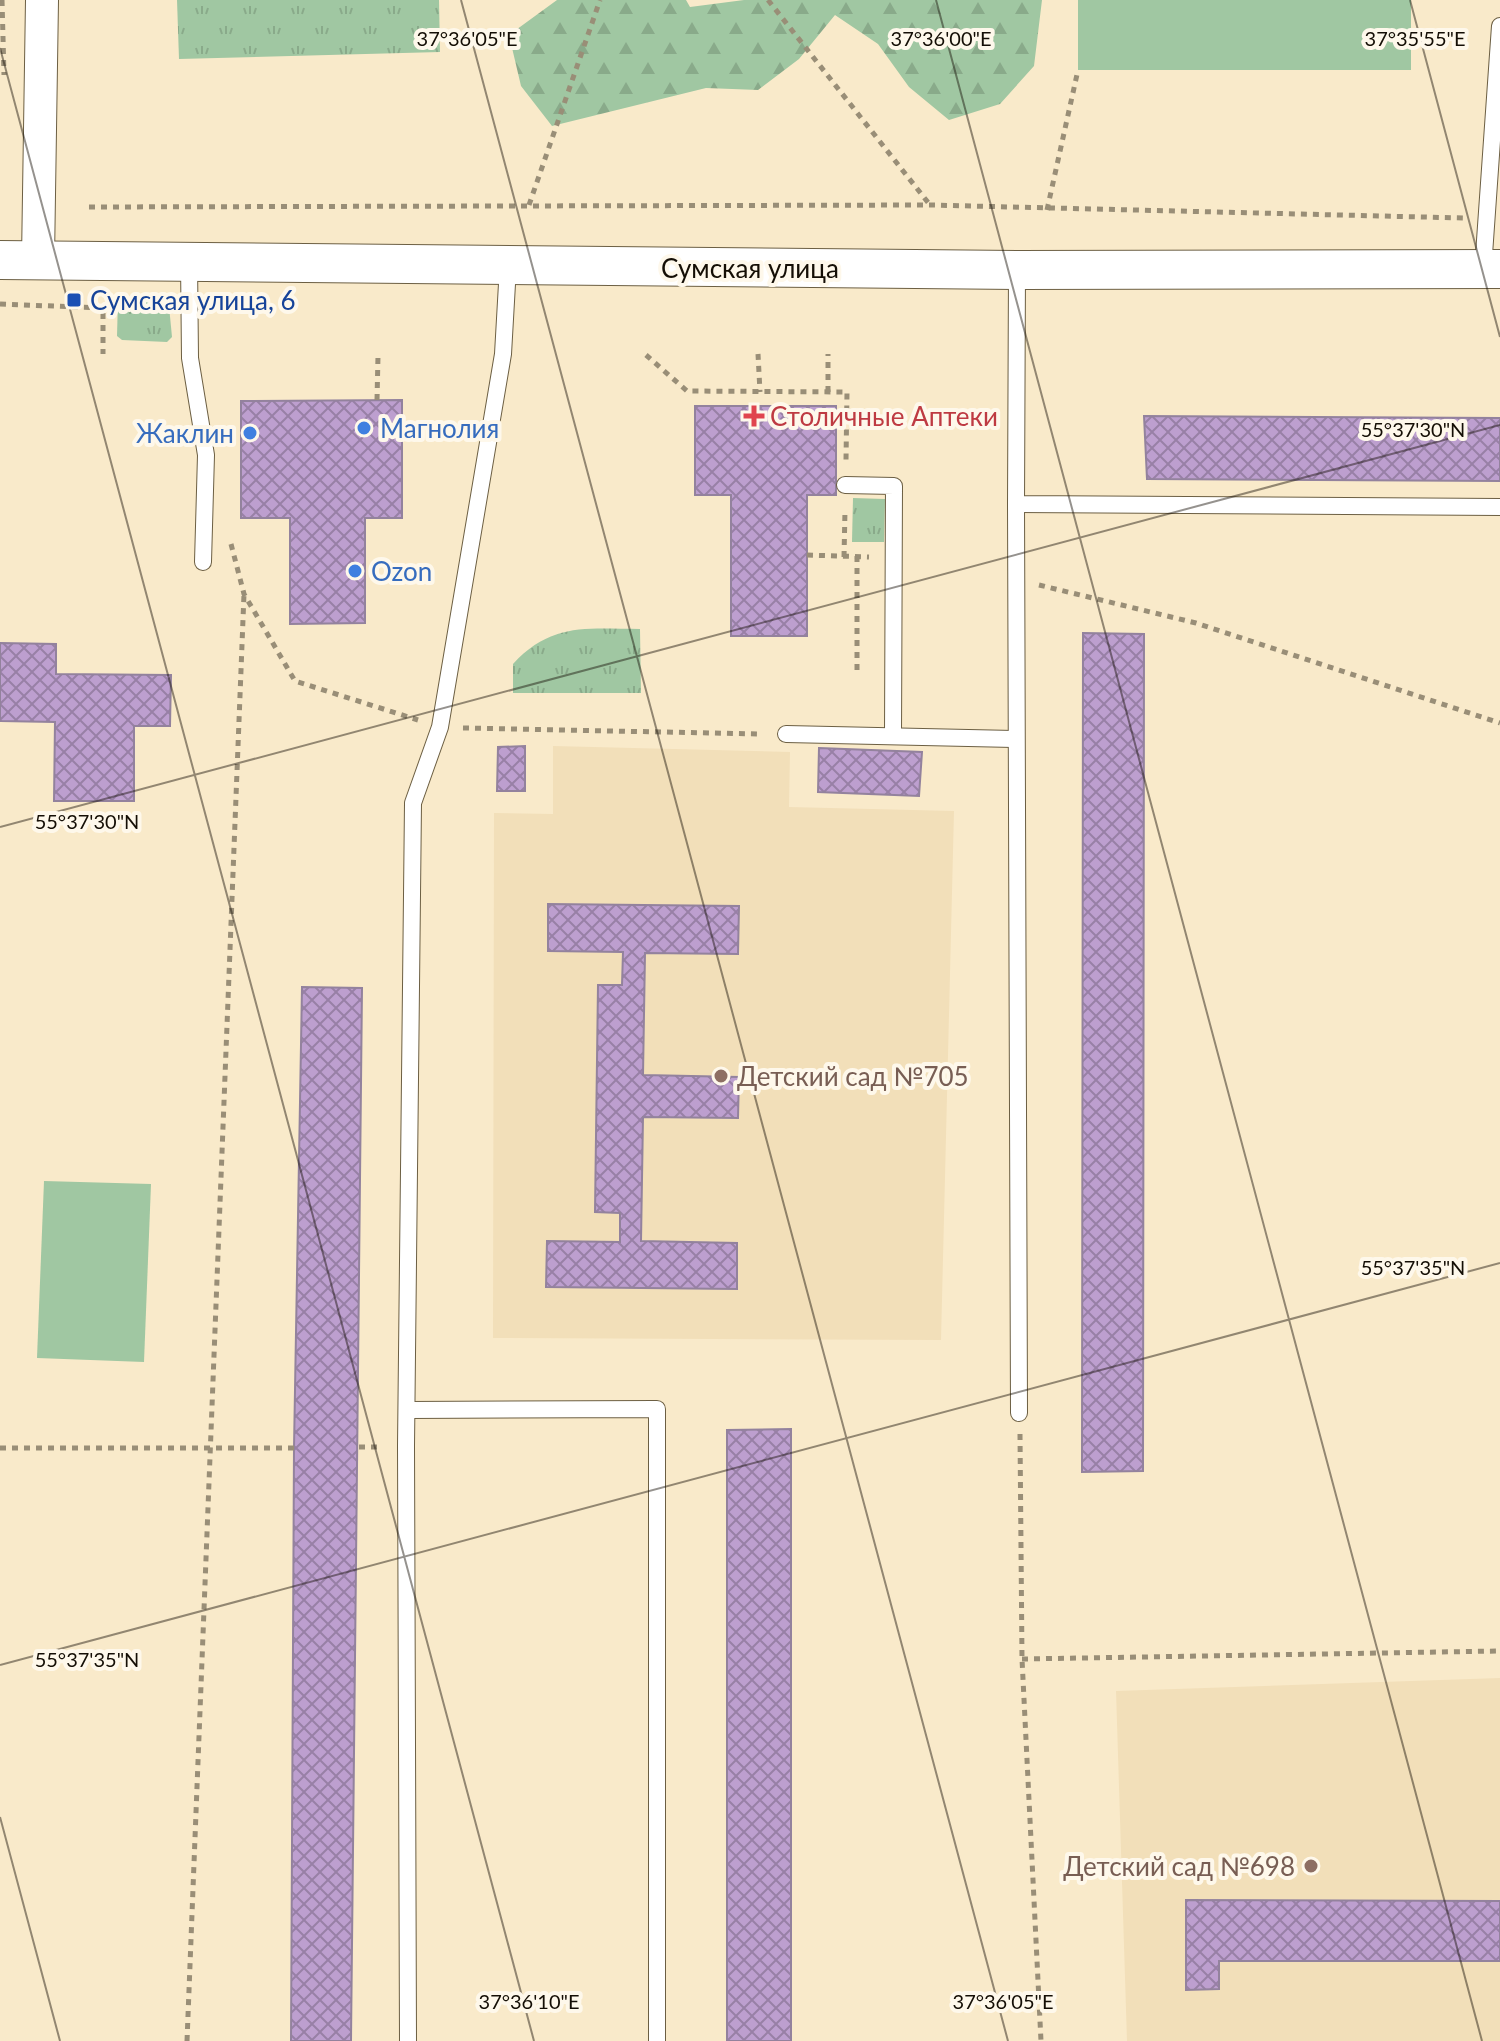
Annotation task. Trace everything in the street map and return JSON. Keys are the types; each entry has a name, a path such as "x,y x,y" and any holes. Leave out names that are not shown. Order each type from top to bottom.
{"street":[{"path":"38,259 42,0"},
{"name":"Сумская улица","path":"0,260 1017,270 1491,269"}],"lane":[{"path":"1491,269 1486,219 1500,26"},
{"path":"189,260 190,358 206,455 203,562"},
{"path":"408,2041 408,1410 413,803 440,727 503,354 508,266"},
{"path":"1017,270 1014,739 1019,1413"},
{"path":"845,485 894,486 893,736"},
{"path":"1016,504 1500,507"},
{"path":"786,734 1014,739"},
{"path":"408,1410 657,1409 657,2041"}],"path":[{"path":"529,205 600,0"},
{"path":"768,0 930,205"},
{"path":"1047,210 1078,70"},
{"path":"89,207 930,205 1486,219"},
{"path":"0,304 103,308 103,354"},
{"path":"758,354 760,392"},
{"path":"828,354 828,392"},
{"path":"646,355 687,391 847,392 844,557"},
{"path":"377,400 378,356"},
{"path":"807,555 894,557"},
{"path":"857,556 857,674"},
{"path":"1015,579 1196,623 1500,723"},
{"path":"187,2041 207,1449 244,594"},
{"path":"1019,1413 1022,1659 1041,2041"},
{"path":"0,1448 294,1448"},
{"path":"1022,1659 1500,1651"}],"shaded area":[{"name":"Детский сад №705","path":"553,746 790,752 789,807 954,811 941,1340 493,1338 494,813 553,814"},
{"name":"Детский сад №698","path":"1500,1678 1500,2041 1127,2041 1116,1691"}],"green space":[{"path":"177,0 439,0 440,52 179,59"},
{"path":"557,0 686,0 690,7 744,0 1042,0 1034,66 1000,104 949,120 909,87 878,44 835,15 799,59 758,90 706,88 552,126 521,86 509,35"},
{"path":"1078,0 1411,0 1411,70 1078,70"},
{"path":"118,299 159,299 169,306 172,337 167,342 122,340 117,336"},
{"path":"853,498 885,499 884,542 852,542"},
{"path":"587,629 640,629 641,693 513,693 513,664 542,641 556,634"},
{"path":"44,1181 151,1184 144,1362 37,1358"}],"building":[{"path":"402,400 402,518 365,518 365,623 290,624 290,518 241,518 241,401"},
{"path":"695,406 836,406 836,495 807,495 807,636 731,636 731,495 695,495"},
{"path":"1144,416 1500,418 1500,481 1147,479"},
{"path":"1083,633 1144,634 1143,1471 1082,1472"},
{"path":"0,643 56,644 56,674 171,675 170,726 134,726 134,801 54,801 55,722 0,721"},
{"path":"525,746 525,791 497,791 498,747"},
{"path":"819,748 922,752 919,796 818,792"},
{"path":"548,904 739,906 738,954 645,953 643,1075 739,1077 738,1118 643,1117 641,1241 737,1243 737,1289 546,1287 547,1241 620,1242 620,1213 595,1212 598,985 622,985 623,952 548,951"},
{"path":"302,987 362,988 351,2041 291,2041 294,1448"},
{"path":"791,1429 791,2041 727,2041 727,1430"},
{"path":"1186,1900 1500,1901 1500,1961 1219,1961 1219,1989 1186,1990"}],"place":[{"name":"Сумская улица, 6","path":"74,300"},
{"name":"Столичные Аптеки","path":"754,416"},
{"name":"Магнолия","path":"364,428"},
{"name":"Жаклин","path":"250,433"},
{"name":"Ozon","path":"355,571"},
{"name":"Детский сад №705","path":"721,1076"},
{"name":"Детский сад №698","path":"1311,1866"}]}
